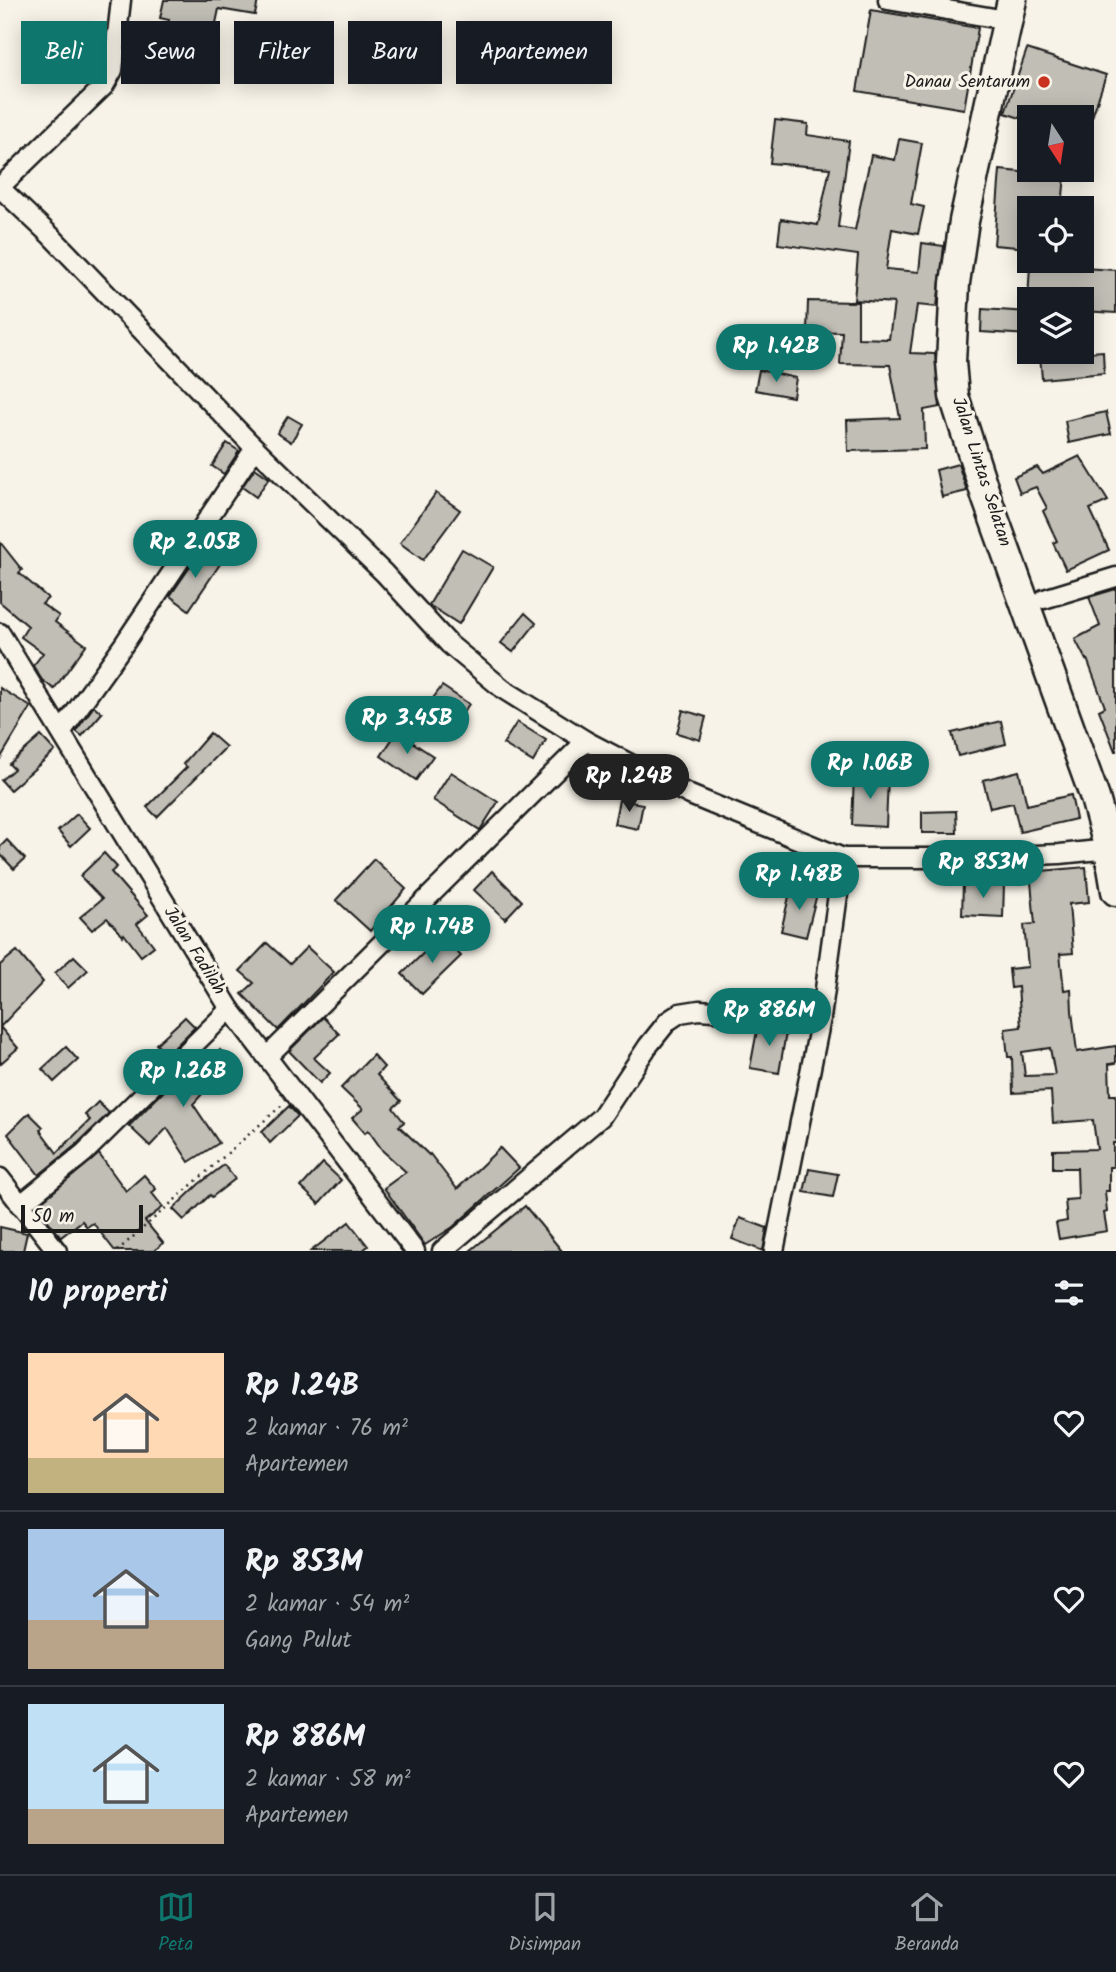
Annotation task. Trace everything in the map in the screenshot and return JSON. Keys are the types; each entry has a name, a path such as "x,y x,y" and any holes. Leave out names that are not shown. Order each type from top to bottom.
{"highway":[{"name":"Jalan Lintas Selatan","path":"1028,0 1002,115 971,289 968,364 971,395 980,432 1044,599 1109,849 1116,891"},
{"name":"Jalan Lintas Selatan","path":"1009,10 960,246 954,296 951,362 953,385 961,422 987,499 1116,817"}],"street":[{"path":"121,0 113,70 104,86 0,187 255,448 384,573 450,644 503,689 586,741 691,795 843,858 950,858 1060,854 1109,849"},
{"path":"888,0 1009,10"},
{"path":"62,731 124,644 255,448"},
{"path":"1044,599 1116,577"},
{"name":"Jalan Fadilah","path":"0,633 230,1009 415,1251"},
{"path":"267,1057 586,741"},
{"path":"774,1251 821,1018 843,858"},
{"path":"20,1205 84,1153 230,1009"},
{"path":"442,1251 601,1117 648,1046 668,1021 680,1013 699,1010 821,1018"},
{"path":"0,1178 57,1251"}],"path":[{"path":"117,1251 294,1095"}],"building":[{"path":"164,0 258,0 255,15 219,9 216,21 169,21 160,18"},
{"path":"871,10 978,28 964,109 857,91"},
{"path":"1027,49 1106,75 1094,111 1094,105 1017,105 1017,117 1005,113"},
{"path":"775,120 808,124 807,135 849,141 838,227 855,230 871,155 895,160 899,139 922,143 911,204 924,207 918,234 892,229 886,269 919,272 922,243 944,246 937,307 917,305 910,353 935,354 940,407 924,410 925,449 848,451 847,420 900,418 890,365 840,364 842,332 807,331 808,301 858,302 858,338 889,339 894,303 854,300 858,255 778,244 781,219 818,225 830,168 770,163"},
{"path":"1000,170 1017,172 1017,182 1064,182 1063,196 1017,196 1017,247 994,245"},
{"path":"1094,269 1116,270 1116,313 1094,312 1094,287 1029,287 1030,273 1094,273"},
{"path":"982,309 1017,311 1017,334 981,332"},
{"path":"1103,351 1104,373 1042,379 1041,364 1094,364 1094,352"},
{"path":"759,370 796,378 793,397 755,390"},
{"path":"1106,412 1111,434 1069,443 1065,421"},
{"path":"288,416 302,424 291,442 277,433"},
{"path":"227,443 239,451 224,474 212,466"},
{"path":"1080,456 1108,501 1090,509 1109,550 1066,570 1053,543 1057,541 1043,511 1047,508 1036,487 1020,493 1014,477 1037,467 1043,474"},
{"path":"958,464 967,491 942,497 936,470"},
{"path":"255,468 269,478 256,497 242,487"},
{"path":"436,493 460,510 423,560 400,543"},
{"path":"0,542 22,570 19,573 48,598 42,604 59,616 55,622 86,645 54,689 42,680 33,666 43,653 21,637 28,626 0,602"},
{"path":"462,549 493,567 459,624 429,605"},
{"path":"201,551 220,564 189,610 170,596"},
{"path":"1116,589 1115,751 1099,710 1105,707 1087,659 1075,639 1100,626 1089,597"},
{"path":"525,613 536,623 513,652 501,643"},
{"path":"442,686 469,704 450,731 423,712"},
{"path":"0,688 31,707 0,759"},
{"path":"94,706 102,713 82,736 76,731"},
{"path":"683,710 706,717 700,740 677,733"},
{"path":"1001,721 1006,744 958,756 952,733"},
{"path":"517,722 546,740 533,762 503,744"},
{"path":"397,732 433,756 416,780 381,756"},
{"path":"210,733 226,747 157,817 147,807 187,767 183,764"},
{"path":"41,736 55,751 10,790 1,780 14,769 9,764"},
{"path":"1019,771 1027,805 1071,795 1076,819 1020,832 1013,803 990,808 983,780"},
{"path":"451,772 498,802 480,830 433,800"},
{"path":"854,775 888,777 886,827 852,825"},
{"path":"619,800 643,804 638,829 614,824"},
{"path":"956,811 957,833 922,833 922,812"},
{"path":"77,814 90,828 71,846 58,831"},
{"path":"7,840 25,859 14,869 0,854 0,847"},
{"path":"104,853 117,867 111,872 148,915 137,924 154,946 141,956 107,918 92,930 80,917 102,899 80,876"},
{"path":"374,859 406,889 370,931 336,900"},
{"path":"1086,867 1089,902 1069,904 1073,953 1060,954 1064,990 1071,989 1077,1052 1116,1046 1116,1063 1109,1064 1110,1095 1116,1095 1116,1143 1113,1143 1113,1167 1109,1167 1109,1191 1105,1191 1107,1231 1059,1239 1056,1223 1067,1221 1065,1200 1078,1199 1077,1168 1053,1168 1053,1150 1097,1149 1093,1120 1053,1123 1051,1091 1013,1093 1012,1057 1008,1057 1005,1029 1021,1027 1018,987 1011,988 1009,969 1028,967 1024,925 1035,924 1030,872","holes":["1050,1048 1055,1075 1025,1076 1022,1052"]},
{"path":"492,871 522,901 505,919 474,890"},
{"path":"963,883 1004,884 1003,917 962,915"},
{"path":"791,888 817,894 806,937 781,931"},
{"path":"441,936 461,956 422,994 402,974"},
{"path":"267,943 290,964 307,947 334,972 278,1030 242,994 254,983 240,971"},
{"path":"17,951 43,982 0,1027 0,965"},
{"path":"74,956 88,970 68,988 55,973"},
{"path":"185,1017 195,1027 167,1055 156,1044"},
{"path":"323,1017 339,1034 314,1058 330,1073 320,1083 289,1051"},
{"path":"758,1025 787,1027 779,1073 750,1068"},
{"path":"0,1027 18,1048 0,1064"},
{"path":"66,1047 78,1060 54,1082 42,1069"},
{"path":"220,1050 232,1061 193,1104 219,1143 189,1162 167,1128 150,1146 129,1126 199,1056 207,1065"},
{"path":"373,1055 384,1067 377,1075 401,1101 393,1108 404,1122 399,1126 430,1154 457,1189 500,1148 519,1168 453,1227 425,1245 384,1188 406,1172 383,1151 368,1130 365,1133 352,1118 363,1109 341,1088"},
{"path":"98,1102 109,1113 39,1175 8,1134 29,1113 43,1127 40,1130 57,1153 90,1120 85,1115"},
{"path":"289,1106 298,1116 270,1143 262,1132"},
{"path":"99,1154 126,1191 144,1175 156,1189 152,1193 163,1207 145,1221 163,1243 154,1251 115,1251 93,1223 87,1227 82,1221 61,1237 36,1206"},
{"path":"323,1163 341,1180 319,1204 301,1187"},
{"path":"224,1165 235,1179 212,1197 210,1195 184,1220 173,1209"},
{"path":"809,1169 838,1174 833,1197 804,1192"},
{"path":"525,1206 562,1251 470,1251"},
{"path":"740,1218 767,1228 763,1251 732,1239"},
{"path":"349,1222 368,1246 362,1251 311,1251"},
{"path":"0,1227 27,1233 23,1251 0,1251"}],"place":[{"name":"Danau Sentarum","path":"1044,82"}]}
